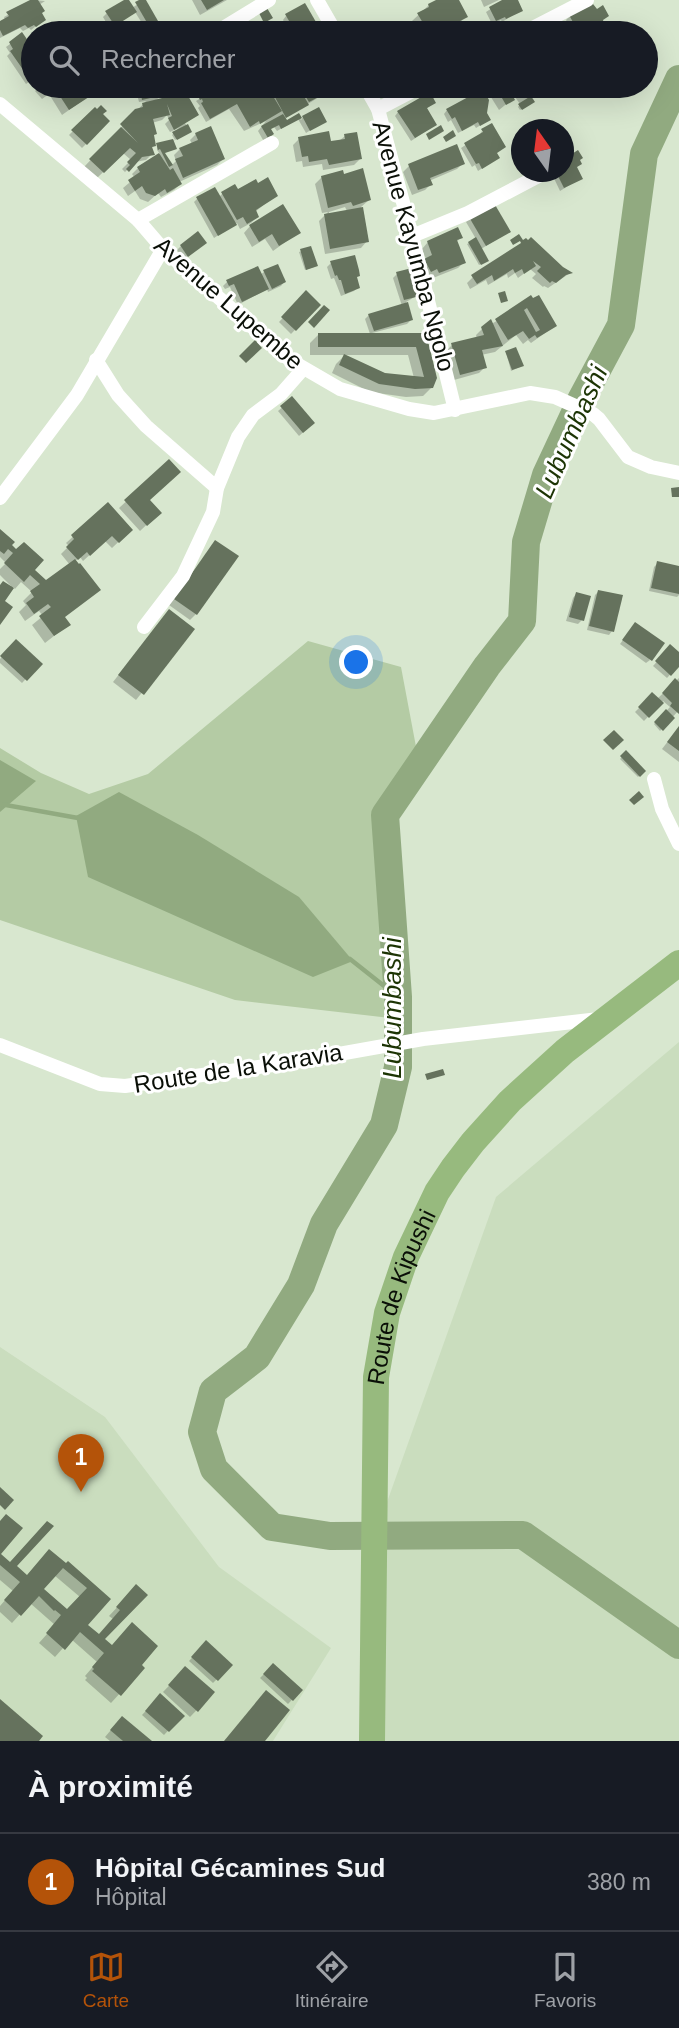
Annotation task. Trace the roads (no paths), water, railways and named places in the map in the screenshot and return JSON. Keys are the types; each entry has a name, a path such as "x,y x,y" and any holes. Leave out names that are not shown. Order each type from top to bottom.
{"highway":[{"name":"Route de Kipushi","path":"372,1741 374,1409 379,1350 397,1282 437,1192 473,1142 510,1101 565,1051 679,962"}],"street":[{"path":"235,21 269,0"},
{"path":"317,0 329,21"},
{"path":"546,21 587,0"},
{"name":"Avenue Kayumba Ngolo","path":"372,98 378,109 412,236 455,410"},
{"path":"378,109 399,98"},
{"name":"Avenue Lupembe","path":"0,104 138,220 163,248 303,369 340,389 363,397 434,413 530,393 564,399 599,419 628,457 651,467 679,473"},
{"path":"138,220 272,143"},
{"path":"412,236 467,213 527,182"},
{"path":"0,498 77,395 163,248"},
{"path":"96,360 118,396 146,426 217,488"},
{"path":"144,627 183,576 214,512 217,488 231,452 253,415 281,394 303,369"},
{"path":"654,779 662,809 679,844"},
{"name":"Route de la Karavia","path":"0,1045 100,1084 125,1086 294,1062 423,1039 608,1018"}],"waterway":[{"name":"Lubumbashi","path":"679,79 644,154 621,325 582,398 546,475 526,542 522,621 487,666 385,815 398,997 398,1067 384,1125 324,1224 301,1285 257,1357 213,1391 202,1432 214,1469 272,1527 330,1536 523,1535 679,1645"},
{"path":"0,804 78,818"},
{"path":"350,959 398,997"}],"place":[{"name":"Hôpital Gécamines Sud","path":"81,1492"}]}
